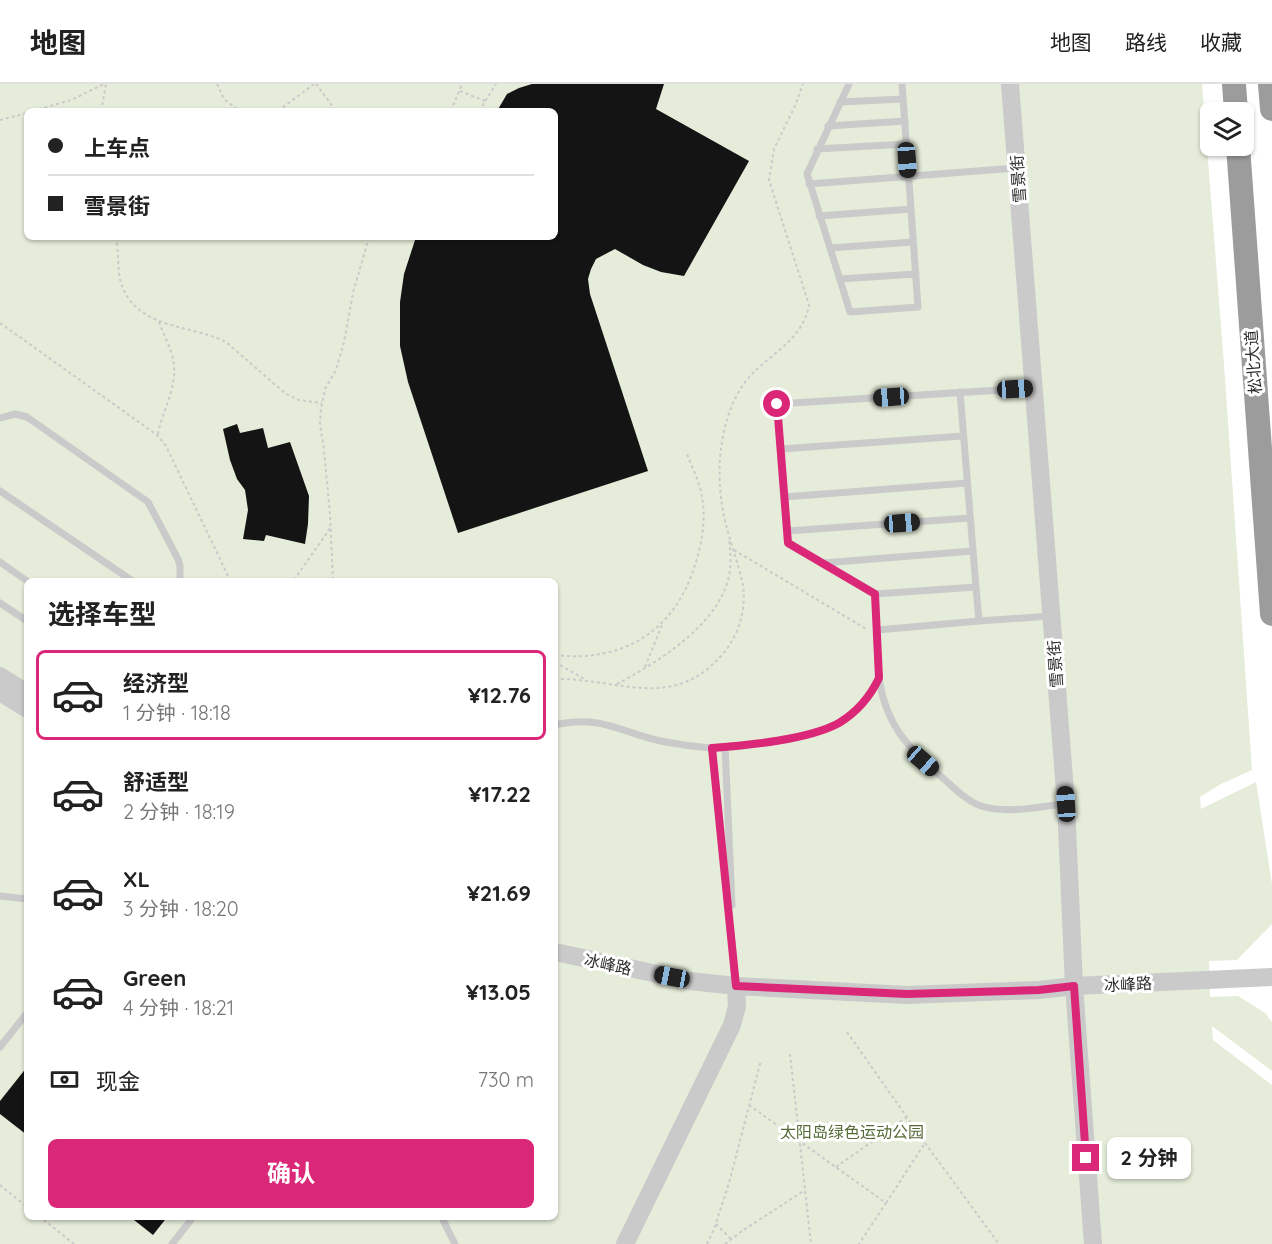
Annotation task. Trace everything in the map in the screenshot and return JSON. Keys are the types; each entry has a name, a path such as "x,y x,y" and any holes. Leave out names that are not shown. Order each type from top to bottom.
{"highway":[{"path":"1234,84 1235,102"},
{"path":"1270,84 1272,109"},
{"name":"松北大道","path":"1239,156 1272,614"}],"street":[{"name":"雪景街","path":"1010,84 1066,804 1074,986 1093,1244"},
{"path":"0,676 24,691"},
{"path":"0,692 24,707"},
{"name":"冰峰路","path":"558,953 690,981 736,986 907,994 1039,990 1074,986 1272,977"},
{"path":"625,1244 732,1025 737,1006 736,986"}],"lane":[{"path":"849,84 808,169 809,184 850,312 918,307 902,84"},
{"path":"840,102 903,99"},
{"path":"828,126 904,121"},
{"path":"817,149 906,144"},
{"path":"809,184 1017,168"},
{"path":"819,216 911,209"},
{"path":"830,248 913,242"},
{"path":"840,279 916,274"},
{"path":"976,587 875,594 788,543 777,404 1034,388"},
{"path":"960,392 979,621"},
{"path":"0,418 15,414 27,417 148,502 178,559 180,578"},
{"path":"781,449 963,436"},
{"path":"784,497 967,483"},
{"path":"0,491 128,578"},
{"path":"787,531 970,518"},
{"path":"822,563 973,551"},
{"path":"0,562 24,579"},
{"path":"875,594 879,678 884,704 898,732 923,761 973,802 987,807 1003,809 1066,804"},
{"path":"0,603 24,619"},
{"path":"877,633 979,621 1051,616"},
{"path":"558,724 575,721 598,722 654,740 712,748 788,738 831,727 856,710 874,690 879,678"},
{"path":"725,747 736,986"},
{"path":"712,748 736,986"},
{"path":"0,896 24,899"},
{"path":"0,1047 24,1017"},
{"path":"172,1244 191,1220"},
{"path":"443,1220 455,1244"}],"path":[{"path":"43,108 71,100 105,84"},
{"path":"101,108 105,84"},
{"path":"217,84 224,99 235,108"},
{"path":"282,108 315,84 334,108"},
{"path":"452,108 462,84"},
{"path":"481,108 496,84"},
{"path":"558,679 656,689 689,681 700,675 717,660 730,643 741,621 743,585 721,503 724,428 739,388 753,372 799,332 807,314 808,305 769,180 774,149 803,84"},
{"path":"460,91 485,101"},
{"path":"0,120 24,113"},
{"path":"116,240 122,287 141,312 159,322 215,336 226,342 286,394 299,400 322,403"},
{"path":"333,578 331,527 320,424 322,403 325,389 336,370 344,342 353,293 368,240"},
{"path":"158,435 174,374 172,357 159,322"},
{"path":"0,323 158,435 166,446 229,578"},
{"path":"558,655 587,657 618,650 646,637 675,608 692,576 703,527 704,512 700,489 687,454"},
{"path":"295,578 331,527"},
{"path":"617,684 645,668 685,639 712,611 730,571 728,532"},
{"path":"734,550 877,633"},
{"path":"645,668 663,622"},
{"path":"558,664 590,682"},
{"path":"847,1032 999,1244"},
{"path":"790,1054 811,1244"},
{"path":"707,1244 716,1224 761,1060"},
{"path":"749,1105 886,1203"},
{"path":"836,1167 907,1117"},
{"path":"859,1244 925,1143"},
{"path":"0,1185 24,1205"},
{"path":"725,1244 805,1190"},
{"path":"44,1220 74,1244"},
{"path":"716,1224 731,1239"}],"green space":[{"name":"太阳岛绿色运动公园","path":"0,84 1202,84 1203,102 1200,102 1200,156 1208,156 1252,770 1219,785 1200,797 1201,809 1256,782 1272,884 1272,924 1237,960 1209,961 1210,997 1238,996 1265,1013 1272,1022 1272,1071 1212,1026 1213,1040 1272,1085 1272,1244 0,1244"}],"building":[{"path":"532,84 664,84 656,109 749,161 684,276 661,272 643,265 615,249 596,259 591,269 588,279 590,294 648,471 458,533 408,382 400,346 400,302 404,274 415,240 558,240 558,108 499,108 507,94"},
{"path":"237,424 240,433 263,428 268,448 290,442 309,496 305,544 266,535 264,541 243,539 248,510 245,490 237,479 230,460 223,429"},
{"path":"24,1071 24,1133 0,1114 0,1101"},
{"path":"134,1220 165,1220 153,1235"}],"route":[{"path":"777,404 788,543 875,594 879,678 874,690 856,710 831,727 788,738 712,748 736,986 907,994 1039,990 1074,986 1086,1158"}]}
